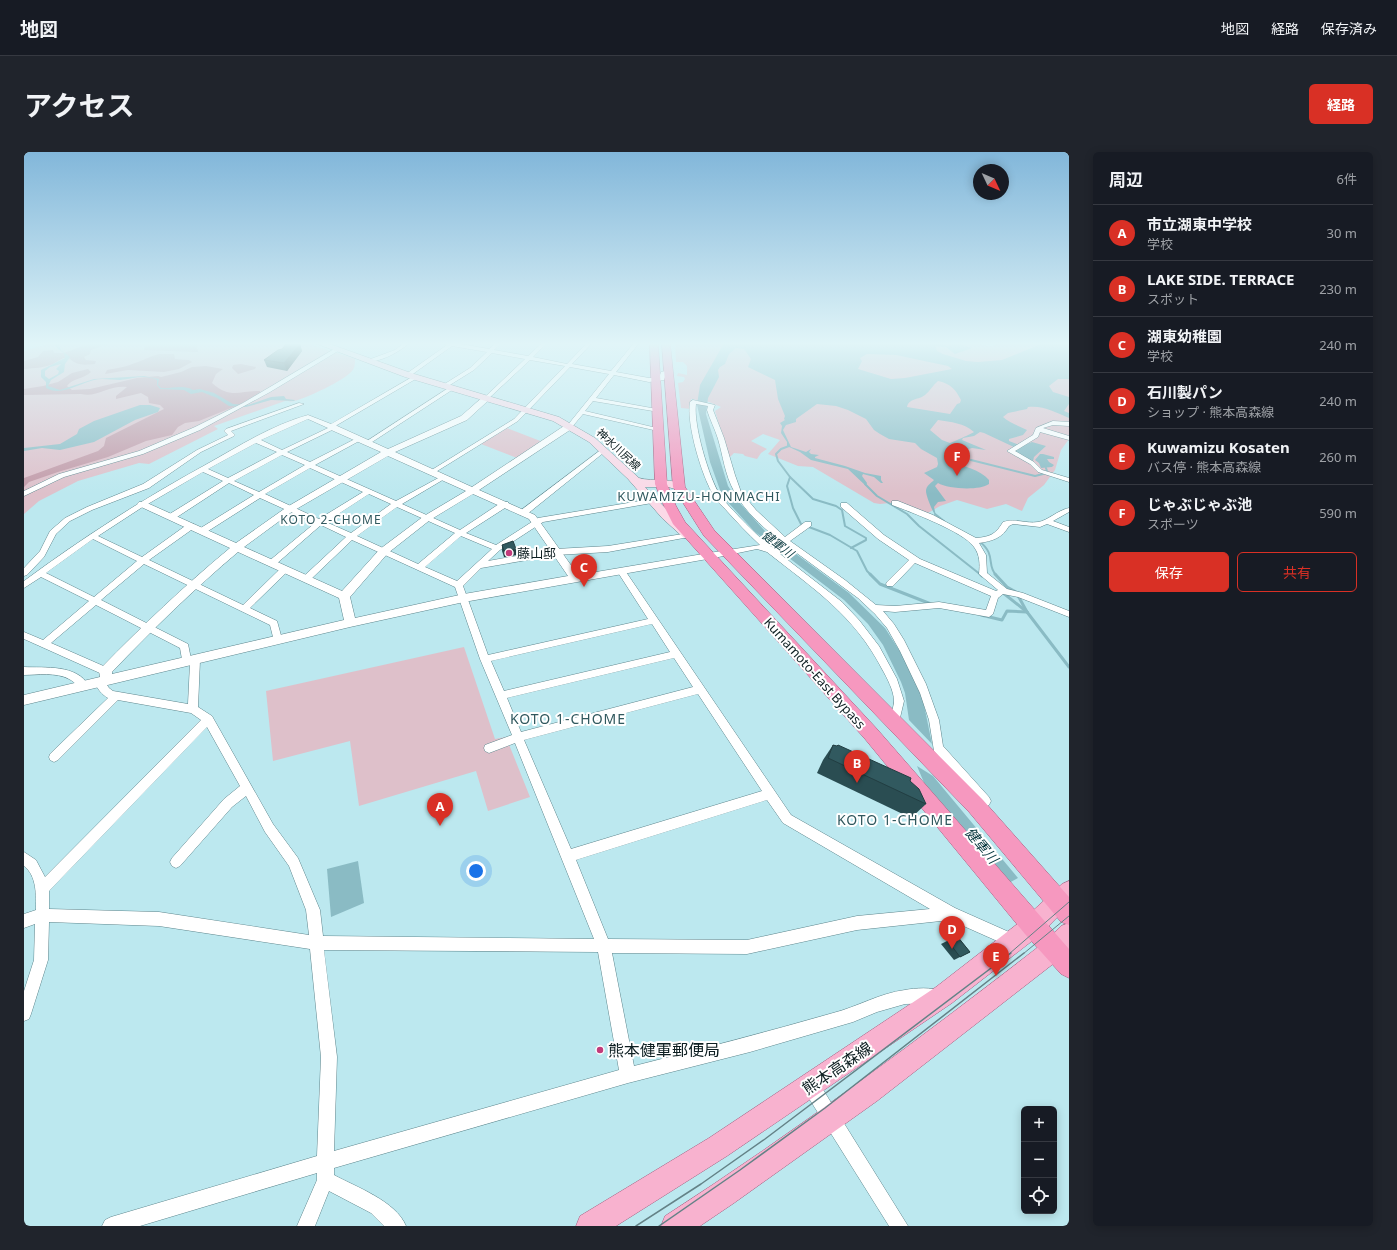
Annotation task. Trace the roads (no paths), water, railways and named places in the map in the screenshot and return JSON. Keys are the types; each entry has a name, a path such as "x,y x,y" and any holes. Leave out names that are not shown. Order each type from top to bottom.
{"highway":[{"name":"Kumamoto-East Bypass","path":"660,393 657,411 661,484 670,506 680,524 866,729 1033,926 1064,949"},
{"name":"Kumamoto-East Bypass","path":"665,393 679,487 709,533 976,806 1065,902"}],"main road":[{"name":"神水川尻線","path":"470,393 556,419 570,426 592,440 628,475 640,483 679,487"},
{"path":"628,475 672,522 690,536"},
{"name":"熊本高森線","path":"590,1226 718,1147 811,1086 944,995 1065,902"},
{"path":"675,1226 738,1186 1064,949"}],"street":[{"path":"24,494 72,472 125,458 151,449 197,428 263,393"},
{"path":"171,517 228,481 282,452 330,429 385,393"},
{"path":"202,531 310,464 363,441 439,393"},
{"path":"306,1226 325,1180 330,1058 318,943 313,910 294,862 269,828 208,719 193,709 117,695 105,691 104,678 148,626 237,547 290,510 340,479 389,452 464,418 491,393"},
{"path":"432,472 516,420 543,393"},
{"path":"344,596 384,551 427,518 473,490 570,426 580,412 598,393"},
{"path":"593,399 657,411"},
{"path":"294,402 332,427 532,517 575,578"},
{"path":"894,722 899,701 892,679 876,648 856,622 839,604 750,532 717,496 708,476 697,441 692,408 693,402 712,405 710,410 720,436 737,492 771,531 851,589 874,608 903,646 923,689 937,733 938,748 985,800 976,806"},
{"path":"24,584 92,536 142,504 306,410"},
{"path":"24,573 47,547 50,535 58,527 73,517 163,477 199,451 232,434 227,431 228,430 306,410"},
{"path":"580,412 658,429"},
{"path":"1069,424 1050,422 1038,429 1036,436 1010,451 1032,463 1040,471 1069,480"},
{"path":"1038,429 1069,438"},
{"path":"255,440 368,492 497,548"},
{"path":"523,512 604,450"},
{"path":"203,469 290,510 320,522 458,585 485,659 568,856 604,946 628,1075"},
{"path":"163,477 175,484"},
{"path":"306,578 351,536 396,504 444,477"},
{"path":"272,563 320,522 368,492"},
{"path":"458,585 497,548 536,522 652,501"},
{"path":"874,608 895,609 939,605 989,614 994,597 1003,589 983,574 985,562 978,545 974,541 930,517 895,503"},
{"path":"142,504 344,596"},
{"path":"419,567 460,533 505,504"},
{"path":"844,505 881,537 915,559 1000,593 1020,595 1069,614"},
{"path":"974,541 993,538 1002,532 1006,524 1019,523 1040,526 1064,511 1069,510"},
{"path":"1047,521 1069,530"},
{"path":"784,541 808,524"},
{"path":"44,644 94,600 143,560 191,526"},
{"path":"92,536 274,623 277,640"},
{"path":"477,566 556,552 608,549 690,536"},
{"path":"24,700 84,686 104,678 190,661 350,622 464,598 757,547 774,551 794,549"},
{"path":"890,584 915,559"},
{"path":"244,609 285,569"},
{"path":"620,571 758,774 786,819 950,912 1014,941"},
{"path":"40,573 148,626 185,646 190,661 193,709"},
{"path":"344,596 350,622"},
{"path":"485,659 653,621"},
{"path":"24,635 44,644 104,678"},
{"path":"500,696 676,654"},
{"path":"24,671 72,674 79,678 84,686"},
{"path":"489,748 518,738 700,689"},
{"path":"54,757 117,695"},
{"path":"43,888 208,719"},
{"path":"176,862 228,803 247,788"},
{"path":"568,856 770,794"},
{"path":"24,858 32,864 43,888 41,960 24,1014"},
{"path":"24,921 42,915 158,919 318,943 747,947 857,924 950,912"},
{"path":"111,1226 325,1162 628,1075 750,1044 853,1014 876,1005 905,997 944,995"},
{"path":"811,1086 899,1226"},
{"path":"325,1180 377,1207 397,1226"}],"water":[{"path":"205,393 214,393 233,404 248,405 271,397 284,396 286,399 295,400 271,400 246,407 229,406 217,398"},
{"name":"健軍川","path":"699,393 711,393 708,398 706,414 728,486 738,501 765,531 849,593 885,628 901,653 922,695 932,744 909,720 905,693 901,682 883,645 868,624 844,600 754,531 725,499 720,490 710,462 697,405"},
{"path":"777,393 927,393 910,402 907,407 950,414 957,404 960,403 961,400 957,393 1057,393 1069,397 1069,404 1064,411 1069,413 1069,418 1039,407 1028,407 1027,409 1008,413 1003,417 1027,430 1023,435 1009,439 1009,441 1022,446 1032,442 1046,446 1034,457 1033,461 1014,452 1016,448 984,433 980,432 974,436 963,438 962,440 986,450 972,448 953,453 954,456 947,458 950,462 971,468 986,476 989,480 989,484 978,488 956,488 938,483 935,486 946,501 938,502 934,507 936,516 927,497 926,491 928,486 934,480 924,473 937,467 937,458 921,449 915,443 889,439 874,430 866,419 836,406 817,404 796,419 796,422 786,425 783,430 791,447 806,452 811,449 809,452 811,454 819,455 815,458 865,473 881,476 883,483 874,477 863,474 862,476 867,483 866,486 848,469 811,460 800,452 787,446 787,442 781,433 782,426 780,423 785,420 785,416","holes":["938,420 962,425 974,432 950,443 942,440 930,430"]},
{"path":"140,405 150,405 160,408 158,412 135,420 94,442 60,450 42,448 24,451 24,448 60,444 77,434 79,429 94,421"},
{"path":"1040,454 1054,457 1054,459 1047,459 1054,465 1052,467 1041,468 1039,463 1035,460"},
{"name":"健軍川","path":"917,766 933,776 1018,878 1007,884 925,785"},
{"path":"358,861 364,903 331,917 327,869"}],"waterway":[{"path":"789,446 781,449 776,454 778,461 790,477"},
{"path":"971,460 1035,476 1043,474"},
{"path":"790,477 813,499 836,506 842,510 845,526 866,538 866,540 851,548"},
{"path":"790,477 787,486 793,508 801,524 830,535 851,548"},
{"path":"865,484 877,496 907,514 919,526 981,575"},
{"path":"935,514 944,521"},
{"path":"979,541 988,551 993,571 996,575"},
{"path":"851,548 857,551 867,571 880,584 931,604"},
{"path":"995,574 1007,587 1016,592 1027,612"},
{"path":"1002,592 1027,612"},
{"path":"981,615 1002,620 1007,611 1027,612"},
{"path":"1027,612 1069,667"}],"tram line":[{"path":"1009,954 1069,902"},
{"path":"1023,954 1069,916"},
{"path":"636,1226 701,1184 765,1139 1011,953"},
{"path":"659,1226 740,1170 825,1108 1024,953"}],"place":[{"name":"じゃぶじゃぶ池","path":"957,476"},
{"name":"藤山邸","path":"509,553"},
{"name":"湖東幼稚園","path":"584,587"},
{"name":"LAKE SIDE. TERRACE","path":"857,783"},
{"name":"市立湖東中学校","path":"440,826"},
{"name":"石川製パン","path":"952,949"},
{"name":"Kuwamizu Kosaten","path":"996,976"},
{"name":"熊本健軍郵便局","path":"600,1050"}],"district":[{"name":"KUWAMIZU-HONMACHI","path":"699,496"},
{"name":"KOTO 2-CHOME","path":"331,519"},
{"name":"KOTO 1-CHOME","path":"568,718"},
{"name":"KOTO 1-CHOME","path":"895,819"}]}
